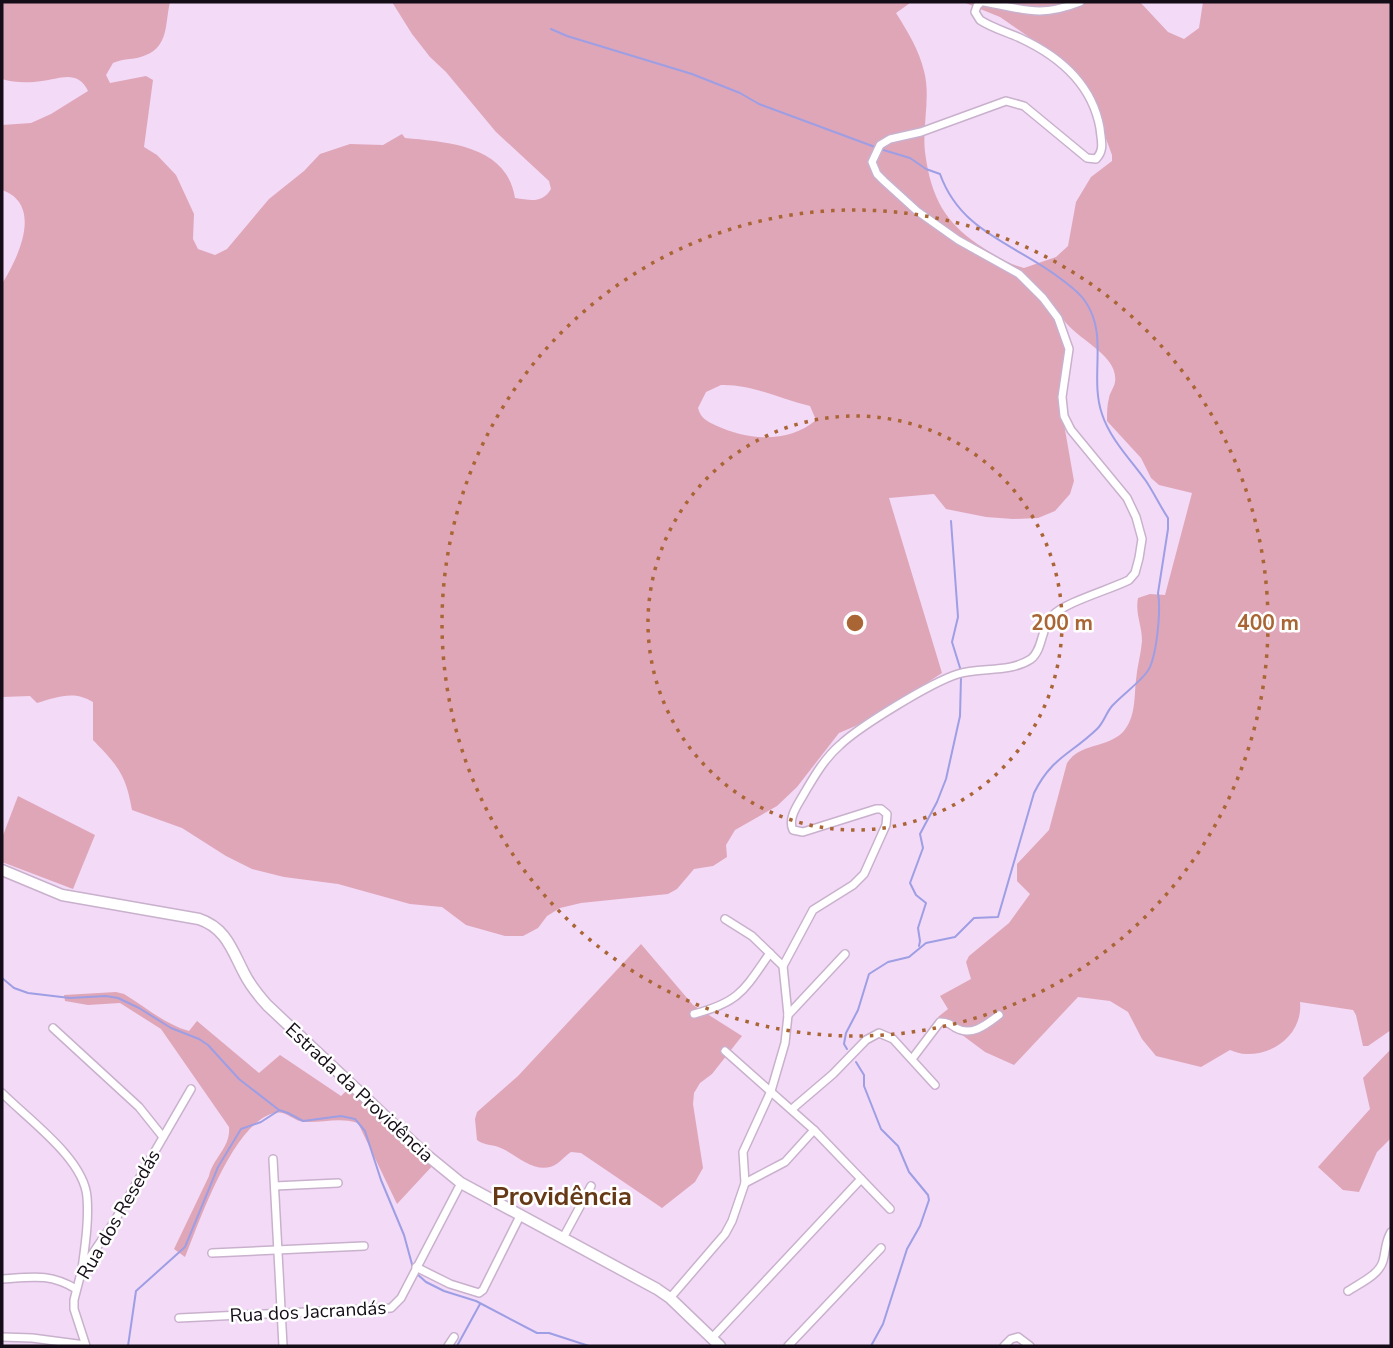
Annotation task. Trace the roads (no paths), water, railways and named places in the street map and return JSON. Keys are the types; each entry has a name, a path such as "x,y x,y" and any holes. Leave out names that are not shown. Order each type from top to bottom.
{"street":[{"path":"670,1298 725,1234 745,1183 743,1152 771,1091 785,1043 788,1015 783,966 810,914 859,880 876,848 887,819 885,811 876,809 803,832 793,830 792,817 826,759 850,736 950,677 982,669 1003,668 1030,659 1036,653 1053,615 1064,607 1129,580 1135,573 1142,539 1136,517 1127,498 1071,430 1064,416 1062,397 1069,349 1058,318 1019,274 958,240 917,211 884,181 873,168 872,162 880,145 890,139 920,132 1006,101 1024,106 1087,158 1096,159 1101,154 1099,123 1091,98 1084,87 1059,61 1037,46 980,20 975,12 976,6 983,2 1031,12 1054,10 1080,2"},
{"name":"Estrada da Providência","path":"2,870 62,895 199,919 213,925 227,938 250,983 267,1005 423,1152 461,1183 646,1282 670,1298 720,1346"},
{"path":"726,919 752,936 783,966"},
{"path":"694,1014 733,1001 749,984 770,953"},
{"path":"788,1015 845,954"},
{"path":"912,1059 940,1022 946,1022 961,1031 970,1031 999,1014"},
{"path":"53,1028 139,1107 163,1136"},
{"path":"792,1109 833,1074 871,1036 884,1034 898,1043 934,1085"},
{"path":"725,1051 814,1130 890,1209"},
{"name":"Rua dos Resedás","path":"85,1346 74,1309 82,1269 114,1222 191,1088"},
{"path":"2,1093 72,1160 82,1178 87,1199 82,1269"},
{"path":"745,1183 779,1167 814,1130"},
{"path":"273,1158 283,1346"},
{"path":"712,1338 861,1179"},
{"path":"275,1186 338,1183"},
{"path":"461,1183 415,1270 474,1293 481,1292 520,1216"},
{"path":"562,1238 591,1186"},
{"path":"1348,1291 1379,1269 1391,1233"},
{"path":"212,1253 364,1246"},
{"path":"788,1346 881,1248"},
{"name":"Rua dos Jacrandás","path":"179,1318 391,1308 401,1298 415,1270"},
{"path":"2,1279 50,1277 62,1280 76,1289"},
{"path":"2,1337 32,1338 85,1346"},
{"path":"448,1346 454,1337"},
{"path":"1004,1346 1011,1339 1018,1337 1030,1346"}],"waterway":[{"path":"551,29 692,74 740,93 759,104 875,147"},
{"path":"847,1049 844,1044 846,1033 858,1010 869,974 888,962 909,957 926,943 955,937 974,918 998,917 1034,793 1041,781 1055,764 1097,729 1112,706 1143,677 1150,666 1157,634 1158,593 1168,529 1168,518 1146,481 1115,441 1102,414 1097,385 1096,328 1083,298 1044,267 976,224 949,194 940,174 926,169 910,158 880,149"},
{"path":"951,521 958,617 952,642 961,671"},
{"path":"919,946 918,928 926,903 916,895 910,883 923,848 920,834 946,779 960,716 961,677"},
{"path":"2,978 14,988 28,993 70,998 118,998 208,1045 239,1079 279,1110 303,1121 341,1116 355,1119 365,1131 381,1180 404,1235 413,1268"},
{"path":"856,1062 864,1075 864,1086 881,1129 898,1146 909,1172 929,1200 920,1226 907,1249 883,1324 871,1346"},
{"path":"128,1346 136,1291 185,1247 218,1167 241,1129 261,1122 278,1111"},
{"path":"416,1273 426,1282 444,1291 476,1301 537,1333 549,1333 589,1346"},
{"path":"457,1346 480,1304"}],"district":[{"name":"Providência","path":"562,1196"}]}
